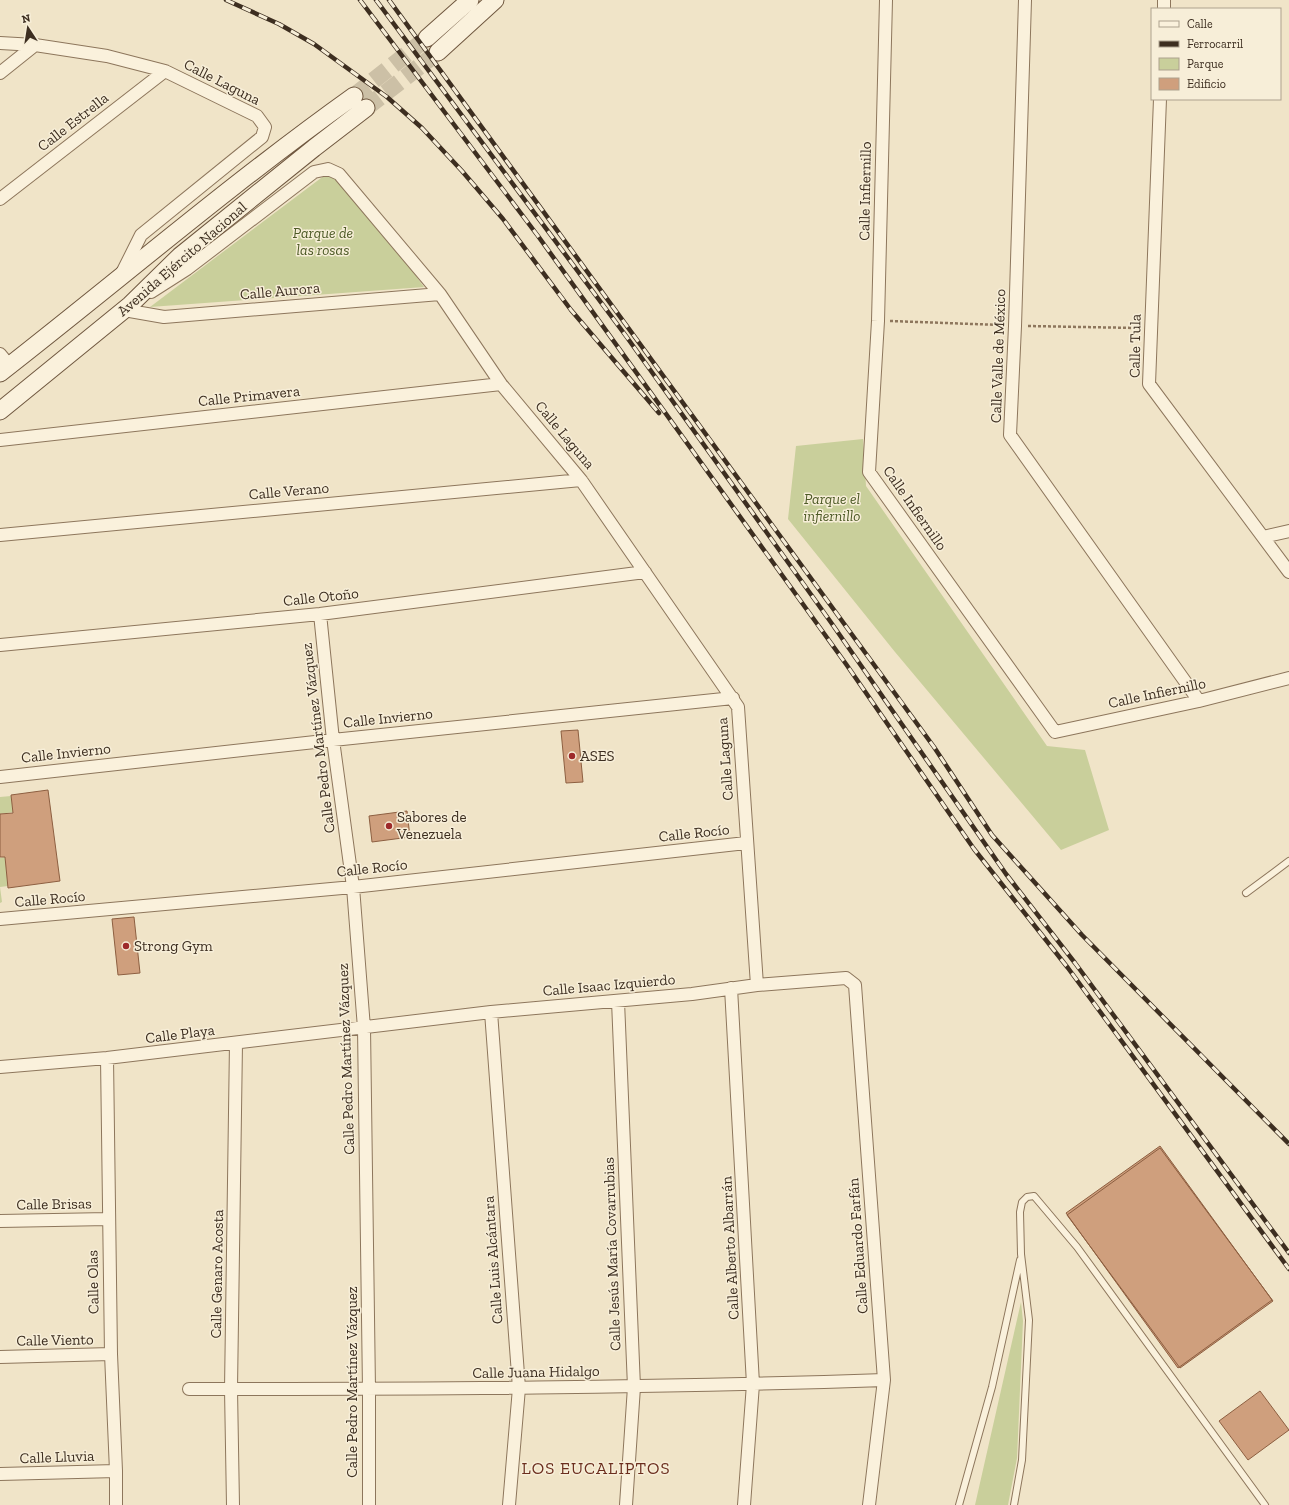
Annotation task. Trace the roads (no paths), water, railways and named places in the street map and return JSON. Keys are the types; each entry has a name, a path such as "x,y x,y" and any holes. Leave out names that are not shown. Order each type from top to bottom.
{"main road":[{"path":"427,38 470,0"},
{"path":"438,52 495,0"},
{"name":"Avenida Ejército Nacional","path":"3,364 120,277 292,141 354,96"},
{"name":"Avenida Ejército Nacional","path":"0,411 127,307 180,256 366,108"}],"street":[{"name":"Calle Infiernillo","path":"886,0 878,321 869,472 1055,732 1199,701 1289,678"},
{"name":"Calle Valle de México","path":"1025,0 1016,318 1010,435 1199,701"},
{"name":"Calle Laguna","path":"0,43 35,45 107,56 166,71 257,116 265,127 262,137 141,235 120,277"},
{"path":"0,73 35,45"},
{"name":"Calle Estrella","path":"0,199 166,71"},
{"name":"Calle Tula","path":"1160,100 1149,384 1289,572"},
{"name":"Calle Laguna","path":"127,307 188,269 314,172 328,169 339,174 440,294 501,384 581,480 738,707 746,843 757,985"},
{"name":"Calle Aurora","path":"127,307 164,317 440,294"},
{"name":"Calle Primavera","path":"0,440 501,384"},
{"name":"Calle Verano","path":"0,535 581,480"},
{"path":"1263,537 1289,531"},
{"name":"Calle Otoño","path":"0,645 320,614 645,572"},
{"name":"Calle Pedro Martínez Vázquez","path":"320,614 333,740 353,887 364,1028 369,1389 369,1505"},
{"name":"Calle Invierno","path":"0,777 733,698"},
{"name":"Calle Rocío","path":"0,919 353,887 746,843"},
{"name":"Calle Isaac Izquierdo","path":"364,1028 491,1012 618,1001 757,985 846,978 855,985"},
{"name":"Calle Eduardo Farfán","path":"855,985 884,1380 869,1505"},
{"name":"Calle Alberto Albarrán","path":"731,988 753,1384 744,1505"},
{"name":"Calle Jesús María Covarrubias","path":"618,1001 634,1387 626,1505"},
{"name":"Calle Luis Alcántara","path":"491,1012 519,1388 509,1505"},
{"name":"Calle Playa","path":"0,1067 107,1058 364,1028"},
{"name":"Calle Genaro Acosta","path":"233,1505 231,1389 236,1043"},
{"name":"Calle Olas","path":"107,1058 108,1219 116,1505"},
{"name":"Calle Brisas","path":"0,1220 108,1219"},
{"name":"Calle Viento","path":"0,1357 111,1354"},
{"name":"Calle Juana Hidalgo","path":"189,1389 634,1387 884,1380"},
{"name":"Calle Lluvia","path":"0,1474 116,1471"}],"lane":[{"path":"1246,893 1289,861"},
{"path":"1014,1505 1022,1460 1029,1320 1021,1254 1020,1212 1022,1202 1027,1197 1034,1196 1077,1247 1265,1505"},
{"path":"959,1505 992,1387 1021,1254"}],"tunnel":[{"path":"354,96 427,38"},
{"path":"366,108 438,52"}],"railway":[{"path":"226,0 279,24 314,44 387,97 422,128 462,171 503,219 571,310 659,413"},
{"path":"360,0 538,236 846,664 974,849 1068,968 1289,1269"},
{"path":"376,0 626,336 830,621 1006,874 1075,963 1289,1253"},
{"path":"389,0 934,747 992,835 1082,935 1289,1144"}],"place":[{"name":"ASES","path":"572,756"},
{"name":"Sabores de Venezuela","path":"389,826"},
{"name":"Strong Gym","path":"126,946"}],"district":[{"name":"LOS EUCALIPTOS","path":"596,1468"}],"park label":[{"name":"Parque de las rosas","path":"323,242"},
{"name":"Parque el infiernillo","path":"832,508"}]}
